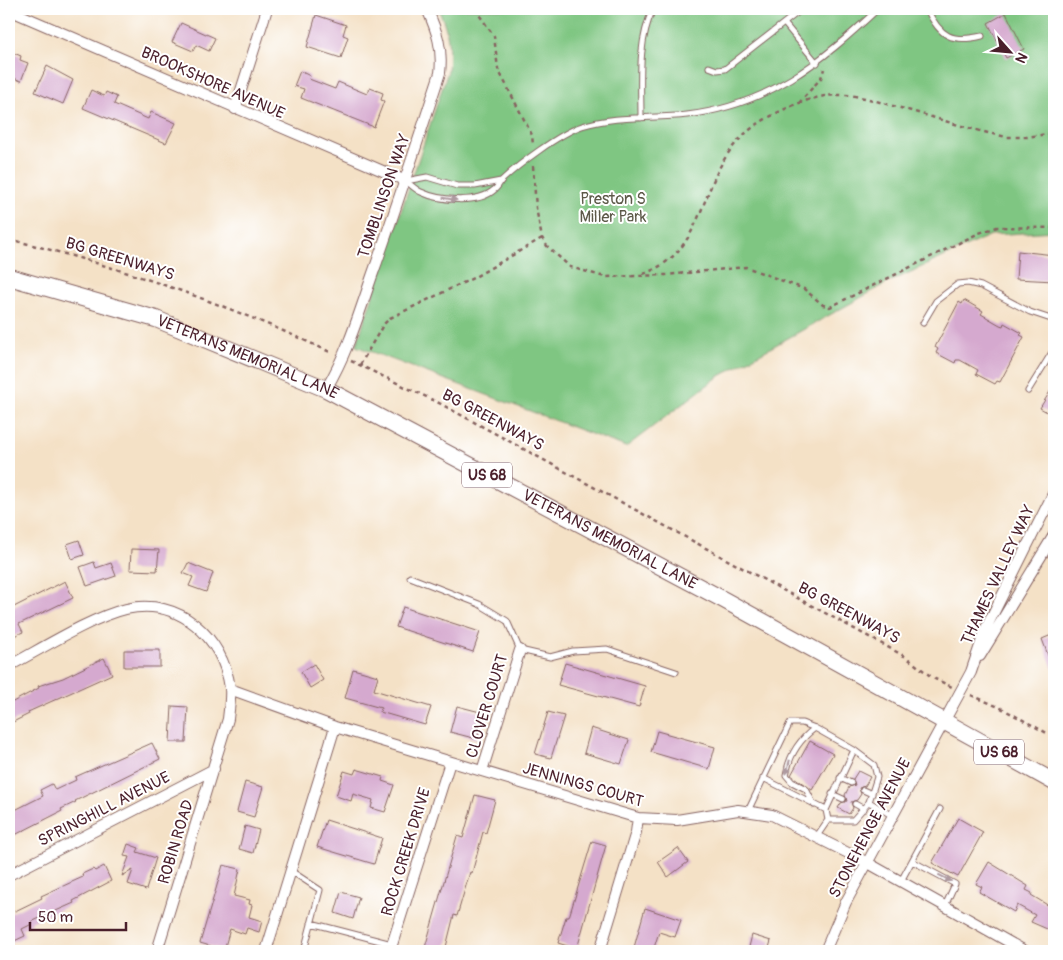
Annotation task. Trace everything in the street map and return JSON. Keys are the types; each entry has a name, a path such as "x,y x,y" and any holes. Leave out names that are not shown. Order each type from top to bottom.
{"main road":[{"name":"VETERANS MEMORIAL LANE","path":"9,277 156,319 326,389 724,600 1054,782"}],"street":[{"path":"235,109 267,9"},
{"name":"TOMBLINSON WAY","path":"326,389 342,357 406,181 440,73 442,56 438,34 427,9"},
{"name":"BROOKSHORE AVENUE","path":"9,10 25,12 235,109 406,181"},
{"name":"THAMES VALLEY WAY","path":"971,672 986,628 1054,492"},
{"name":"THAMES VALLEY WAY","path":"944,721 971,672 1054,535"},
{"name":"ROBIN ROAD","path":"9,666 96,621 126,610 154,607 181,614 204,631 221,654 230,689 228,719 157,951"},
{"name":"CLOVER COURT","path":"482,771 520,650"},
{"name":"JENNINGS COURT","path":"230,689 335,727 638,818 676,820 722,811 748,811 772,815 868,862 1025,951"},
{"name":"STONEHENGE AVENUE","path":"825,951 846,902 944,721"},
{"path":"266,951 335,727"},
{"name":"ROCK CREEK DRIVE","path":"391,948 450,762"},
{"name":"SPRINGHILL AVENUE","path":"9,875 214,769"},
{"path":"600,951 636,832 638,818"}],"lane":[{"path":"641,118 641,59 648,20 653,9"},
{"path":"709,67 717,70 725,69 802,9"},
{"path":"406,181 422,193 464,200 480,197 494,190 501,181 556,139 582,126 641,118 688,115 743,103 778,88 817,63 878,9"},
{"path":"927,9 940,30 952,38 963,40 982,36"},
{"path":"784,23 817,63"},
{"path":"406,181 427,177 457,186 475,186 501,181"},
{"path":"923,324 936,301 958,284 968,283 981,286 1030,312 1054,320"},
{"path":"1028,391 1054,349"},
{"path":"410,577 479,604 506,621 520,650 550,657 573,652 607,649 676,672"},
{"path":"748,811 790,723 802,722 854,750 874,764 877,777 869,802 853,820 828,820"},
{"path":"814,805 806,789 792,782 786,775 793,753 804,736 815,728"},
{"path":"817,836 828,820 826,810 854,750"},
{"path":"764,778 826,810"},
{"path":"840,778 851,783"},
{"path":"863,790 872,794"},
{"path":"832,794 843,799"},
{"path":"869,802 894,816"},
{"path":"855,804 864,808"},
{"path":"901,881 940,809"},
{"path":"912,861 955,884 946,906"},
{"path":"291,871 320,890 304,951"},
{"path":"311,923 391,948"}],"path":[{"path":"475,9 494,36 498,69 532,135 536,208 542,238 547,246 570,267 605,277 666,275 746,267 804,289 830,307 979,233 997,227 1054,228"},
{"path":"798,104 821,78 824,69"},
{"path":"640,275 657,269 672,258 683,246 700,214 717,172 737,142 752,128 798,104 824,96 840,95 882,103 1007,137 1026,138 1054,133"},
{"path":"360,366 382,325 390,318 475,277 542,238"},
{"name":"BG GREENWAYS","path":"9,239 150,279 267,322 342,357 448,408 906,657 939,680 960,691 1002,708 1054,737"}],"green space":[{"name":"Preston S Miller Park","path":"438,9 1054,9 1054,231 991,235 889,282 718,377 626,447 356,346 448,71 448,39"}],"building":[{"path":"1006,13 1024,49 1006,58 988,23"},
{"path":"316,15 346,25 343,35 348,37 341,58 307,47"},
{"path":"181,23 215,38 209,51 196,45 193,51 172,42"},
{"path":"9,51 21,56 20,60 28,63 21,81 9,76"},
{"path":"47,66 73,80 63,104 35,92"},
{"path":"300,71 310,76 309,79 335,89 338,82 367,94 370,88 383,93 381,100 384,101 374,127 301,98 304,89 294,86"},
{"path":"91,90 104,96 106,92 117,97 114,104 148,119 151,112 176,123 166,143 83,108"},
{"path":"1018,251 1054,255 1054,281 1016,279"},
{"path":"964,300 983,311 981,314 1000,325 1003,326 1004,323 1022,333 1020,335 1024,337 1000,382 997,381 995,384 976,374 978,370 960,360 956,360 955,363 936,353 938,349 935,347 959,302 962,304"},
{"path":"1054,385 1054,416 1040,408"},
{"path":"79,540 84,555 72,559 67,544"},
{"path":"131,549 159,550 157,571 130,570"},
{"path":"94,562 96,568 111,563 116,576 87,586 80,567"},
{"path":"188,563 213,573 206,592 189,586 193,577 183,573"},
{"path":"65,581 73,598 19,624 23,632 9,638 9,601 12,608"},
{"path":"403,607 480,632 473,652 396,627"},
{"path":"1054,634 1054,668 1053,669 1042,639"},
{"path":"124,650 160,650 160,667 124,667"},
{"path":"104,658 112,674 28,712 29,714 9,724 9,704 39,688 38,686 63,678"},
{"path":"565,663 645,686 639,707 558,685"},
{"path":"314,664 323,680 310,688 301,672"},
{"path":"353,669 378,676 374,690 431,707 425,725 380,712 381,708 345,698"},
{"path":"172,706 188,707 186,742 170,742"},
{"path":"457,706 484,713 477,739 450,732"},
{"path":"548,712 564,716 551,758 535,754"},
{"path":"591,728 629,740 621,764 584,753"},
{"path":"657,731 715,747 709,769 651,752"},
{"path":"810,741 833,754 812,790 791,775"},
{"path":"152,743 160,759 75,801 61,809 62,811 9,838 9,813 43,796 40,790 52,784 55,790 76,780 75,777"},
{"path":"356,769 383,777 382,781 394,785 385,812 371,808 373,800 353,794 351,801 336,796 344,771 354,774"},
{"path":"858,771 870,777 865,786 859,788 861,794 857,800 851,802 853,808 849,814 838,808 841,803 847,801 845,795 849,787 855,785 853,779"},
{"path":"245,782 263,787 254,817 237,812"},
{"path":"475,795 495,800 486,833 483,832 472,873 470,872 457,916 454,915 445,951 424,951 457,836 463,838"},
{"path":"958,818 983,832 958,877 932,863"},
{"path":"326,820 382,838 374,864 317,847"},
{"path":"245,826 259,830 253,853 239,849"},
{"path":"592,841 606,845 577,949 558,943 566,917 569,917"},
{"path":"128,844 139,848 137,852 156,858 146,890 128,884 133,870 122,876 129,857 124,856"},
{"path":"678,848 688,862 668,877 658,862"},
{"path":"989,862 1028,886 1026,890 1032,893 1031,895 1054,909 1054,932 1031,922 1035,915 1017,905 1014,912 979,892 982,887 976,884"},
{"path":"223,865 240,869 234,896 250,900 249,904 252,905 249,917 262,921 259,932 247,928 245,934 230,929 224,950 200,943"},
{"path":"104,866 111,881 73,901 74,903 31,922 32,924 22,929 25,936 12,942 9,935 9,914 42,898 41,896 83,877 82,874 93,869 95,871"},
{"path":"341,892 359,897 353,919 335,913"},
{"path":"645,908 681,920 675,937 659,932 653,951 633,951"},
{"path":"752,935 771,941 768,951 748,951"}]}
